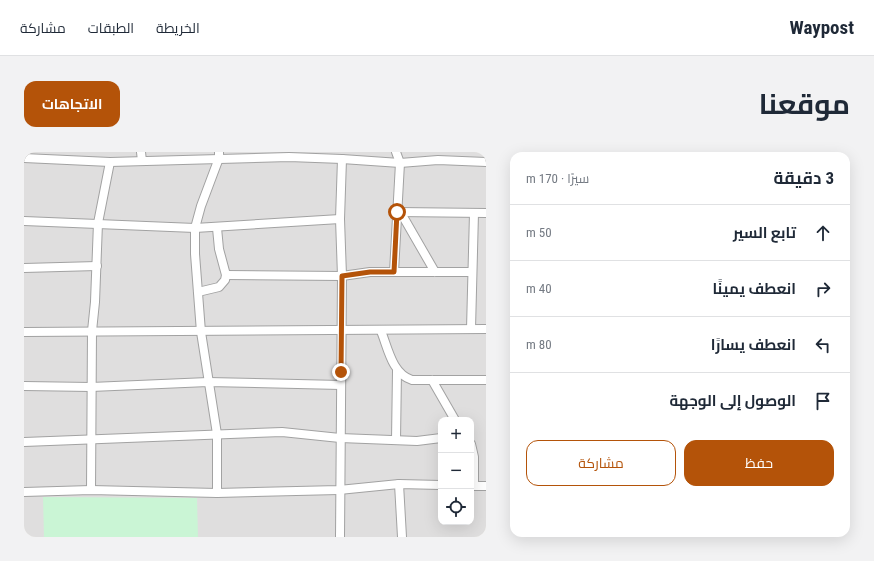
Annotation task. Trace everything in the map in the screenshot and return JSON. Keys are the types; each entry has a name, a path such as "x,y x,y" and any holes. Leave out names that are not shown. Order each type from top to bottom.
{"street":[{"path":"141,152 142,161"},
{"path":"394,272 399,213 400,163 396,152"},
{"path":"217,493 217,434 201,332 194,254 195,228 219,155"},
{"path":"24,158 110,162 142,161 170,156 289,155 400,163 438,156 486,162"},
{"path":"340,537 339,490 342,276 340,219 342,159"},
{"path":"91,490 92,331 97,266 98,223 110,162"},
{"path":"399,213 486,213"},
{"path":"399,213 435,272"},
{"path":"471,329 474,213"},
{"path":"24,220 217,228 340,219"},
{"path":"198,292 219,287 223,284 226,275 219,249 217,228"},
{"path":"24,268 97,266"},
{"path":"226,275 342,276 370,272 472,272"},
{"path":"24,332 381,331 486,329"},
{"path":"381,331 397,371 401,376 412,380 486,380"},
{"path":"396,440 397,371"},
{"path":"432,380 453,417"},
{"path":"24,386 92,387 208,382 341,385"},
{"path":"24,442 91,441 282,432 340,438 396,440 438,438"},
{"path":"399,484 402,537"},
{"path":"24,492 91,490 217,493 339,490 399,484 438,485"},
{"path":"474,486 486,486"}],"shaded area":[{"path":"24,152 486,152 486,537 24,537"}],"green space":[{"path":"43,497 197,498 198,537 44,537"}],"route":[{"path":"341,372 342,276 370,272 394,272 397,212"}]}
